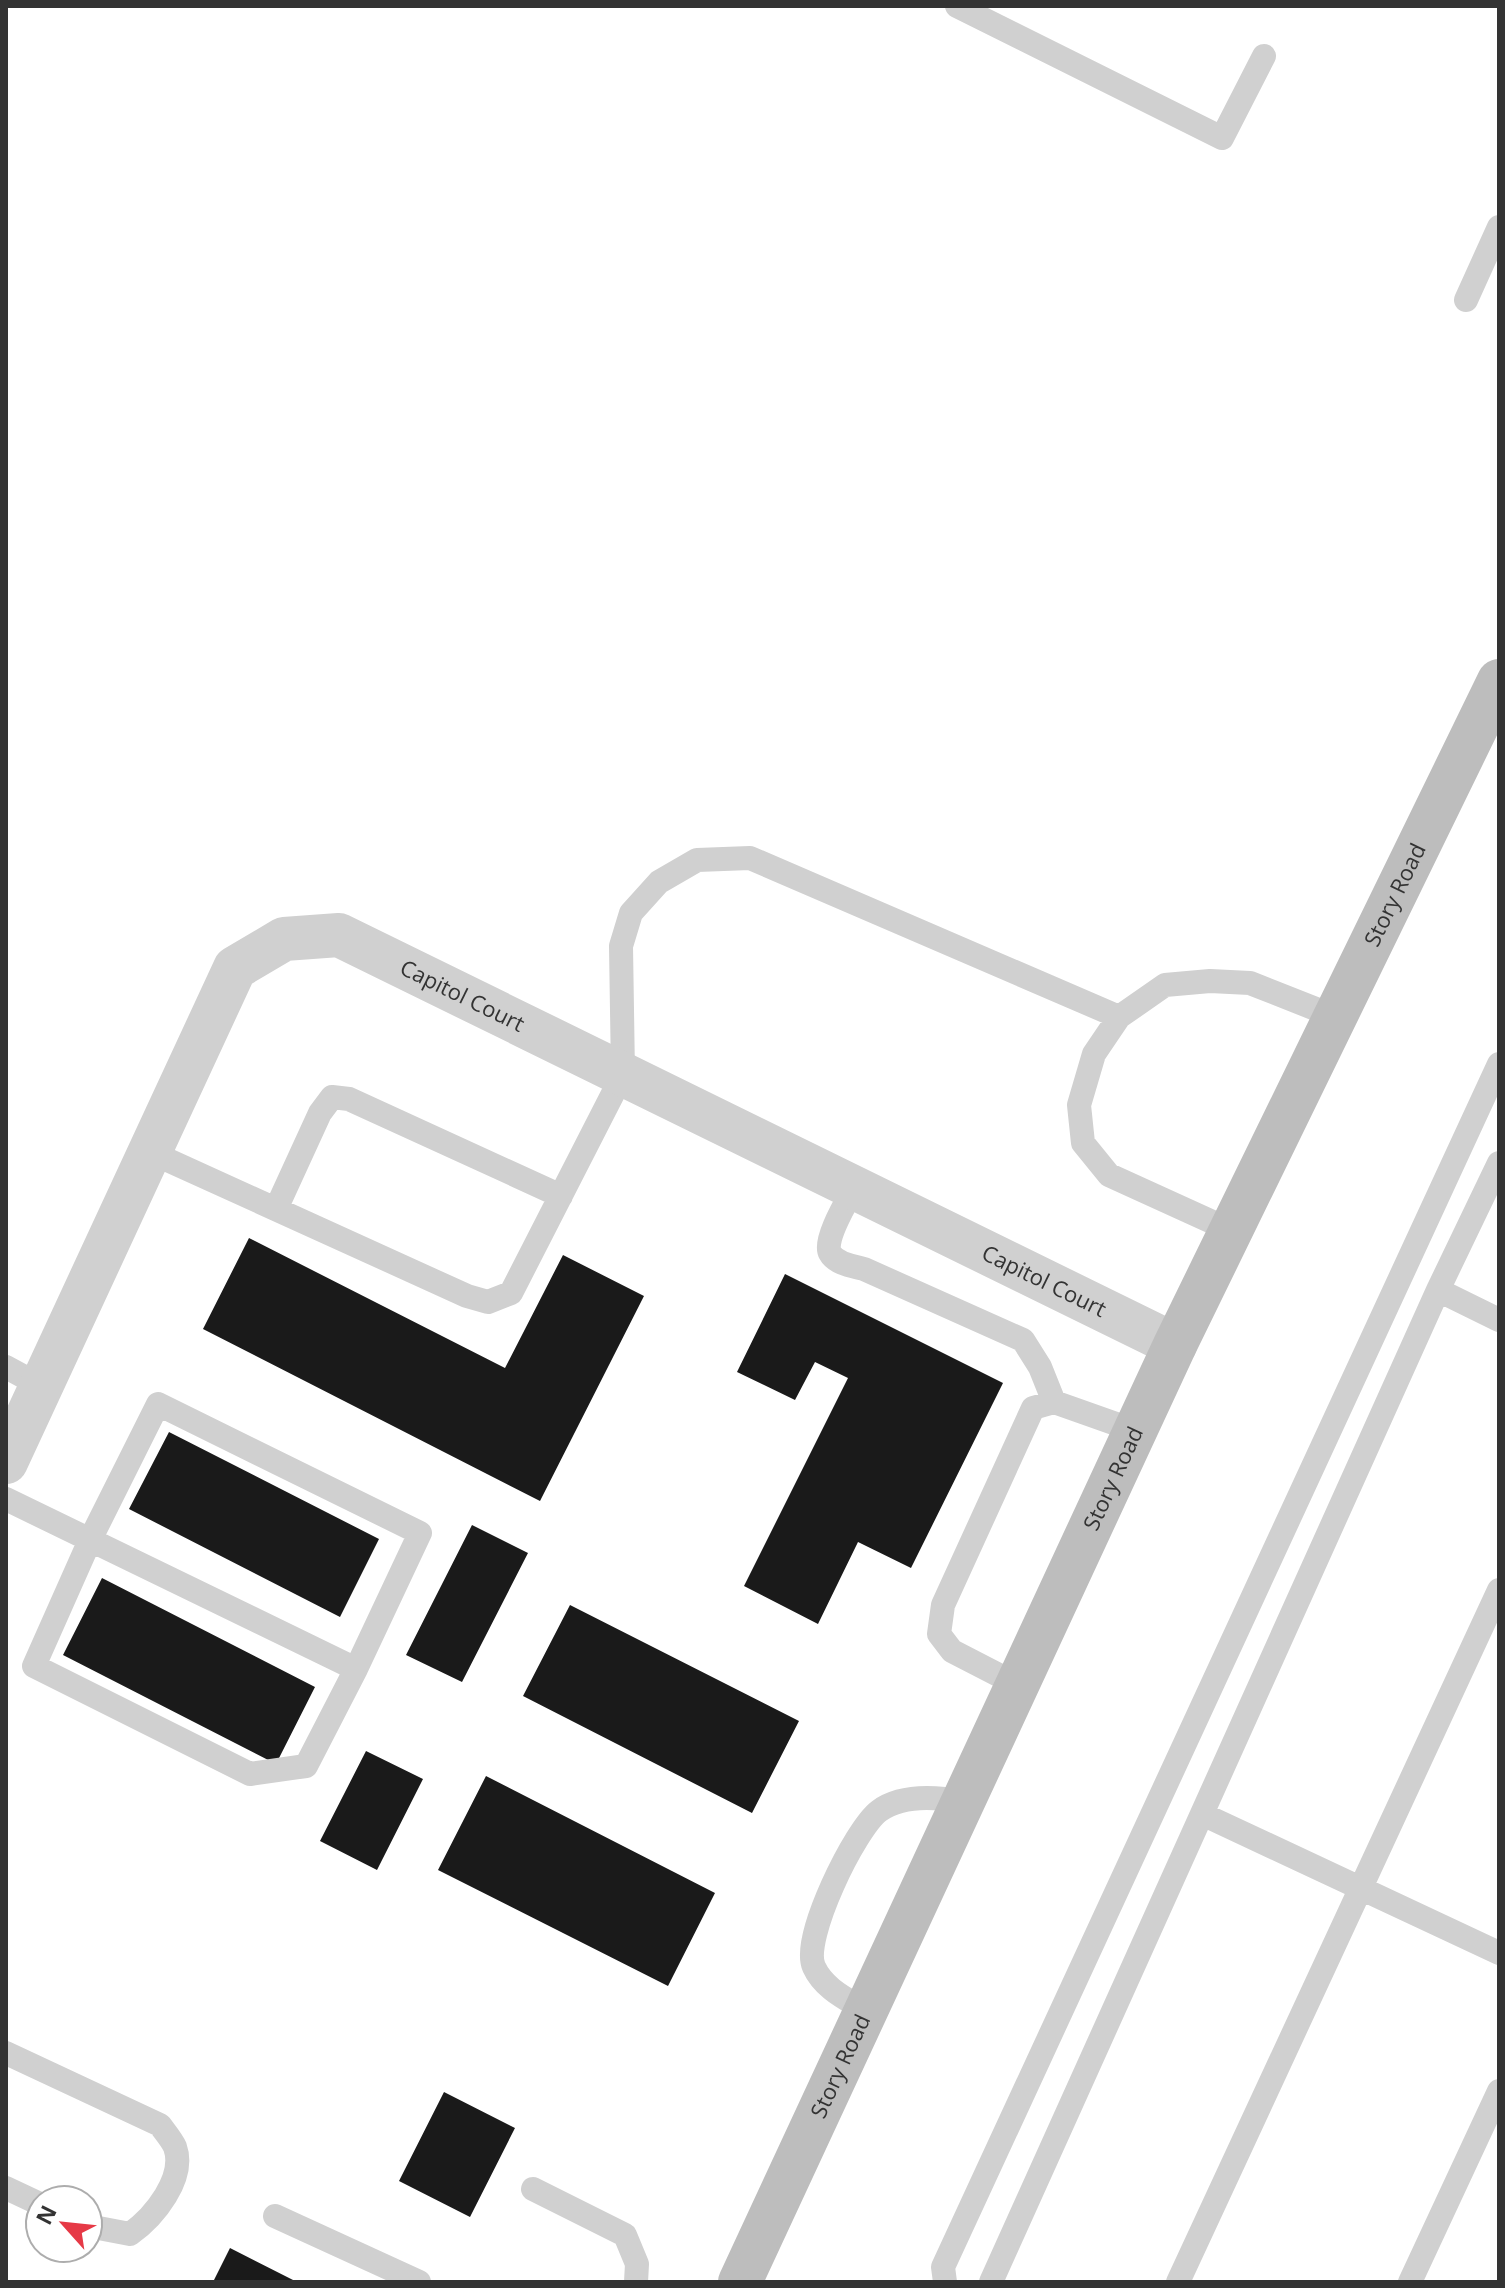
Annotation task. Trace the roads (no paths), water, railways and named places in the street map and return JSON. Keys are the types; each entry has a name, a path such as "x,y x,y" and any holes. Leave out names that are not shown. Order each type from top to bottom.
{"street":[{"name":"Story Road","path":"740,2282 1175,1345 1499,681"},
{"name":"Capitol Court","path":"6,1462 24,1377 150,1152 235,968 284,939 339,935 1175,1345"}],"lane":[{"path":"957,6 1222,138 1264,56"},
{"path":"1466,300 1499,227"},
{"path":"150,1152 467,1296 488,1302 511,1293 623,1074 621,946 631,913 659,882 697,860 750,858 1119,1017"},
{"path":"1232,1231 1109,1175 1083,1143 1079,1105 1094,1054 1119,1017 1165,985 1210,981 1250,983 1336,1017"},
{"path":"945,2282 943,2267 1499,1064"},
{"path":"276,1209 320,1113 332,1097 349,1099 561,1196"},
{"path":"991,2282 1438,1290 1499,1163"},
{"path":"854,1188 827,1242 830,1253 840,1262 864,1269 1023,1340 1040,1367 1054,1402"},
{"path":"1438,1290 1499,1320"},
{"path":"1018,1685 952,1651 939,1634 943,1605 1033,1408 1054,1402 1136,1431"},
{"path":"158,1404 420,1533 356,1669 306,1766 250,1774 34,1666 90,1540 158,1404"},
{"path":"6,1499 356,1669"},
{"path":"1178,2282 1499,1590"},
{"path":"866,2011 830,1989 813,1965 813,1942 830,1892 861,1833 880,1810 909,1799 939,1797 964,1802"},
{"path":"1202,1814 1499,1953"},
{"path":"6,2053 160,2125 176,2148 175,2178 147,2222 130,2234 104,2229"},
{"path":"1410,2282 1499,2091"},
{"path":"533,2189 625,2235 637,2264 636,2282"},
{"path":"275,2216 419,2282"}]}
